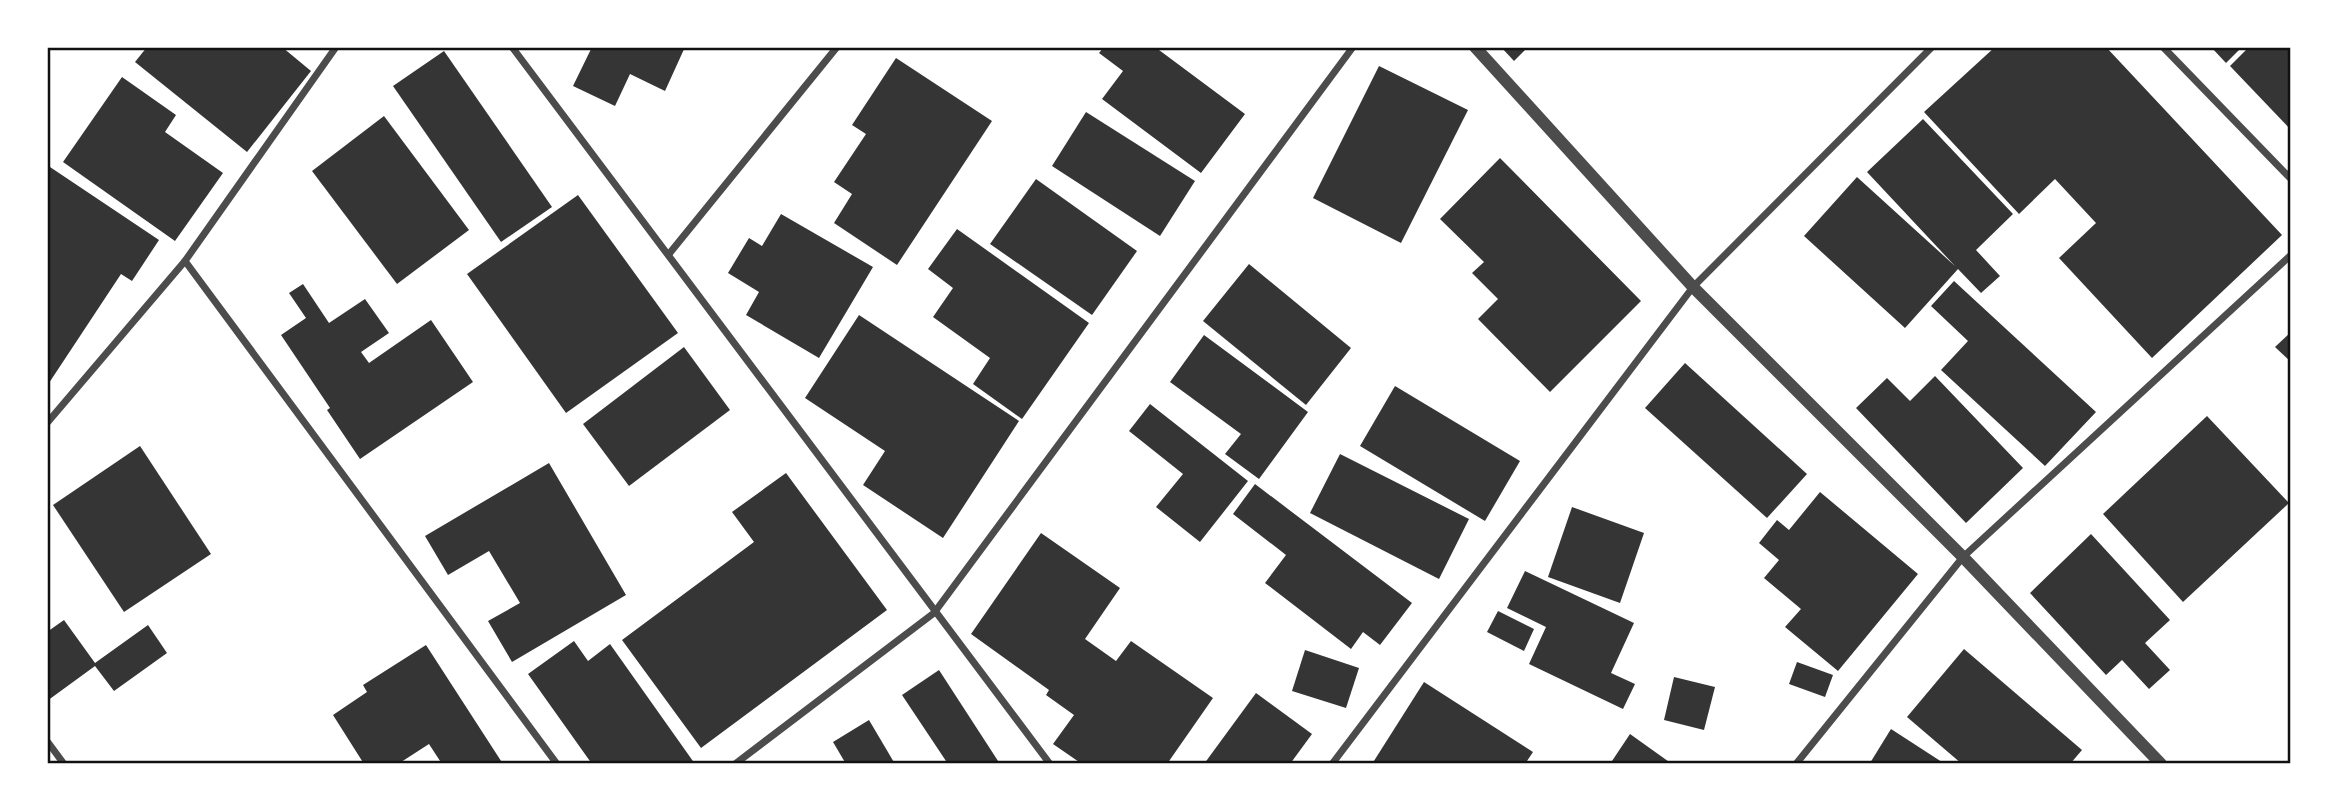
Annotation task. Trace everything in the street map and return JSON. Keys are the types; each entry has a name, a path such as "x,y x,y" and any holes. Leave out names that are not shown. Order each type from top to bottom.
{"street":[{"path":"47,423 185,261 336,47"},
{"path":"512,47 1049,764"},
{"path":"669,254 837,47"},
{"path":"735,764 934,613 1353,47"},
{"path":"1475,47 1693,287 1963,557 2161,764"},
{"path":"1332,764 1693,287 1932,47"},
{"path":"2163,47 2291,178"},
{"path":"1796,764 1963,557 2291,255"},
{"path":"185,261 557,764"},
{"path":"47,741 64,764"}],"building":[{"path":"147,47 282,47 311,71 247,152 135,62"},
{"path":"592,47 685,47 665,91 630,74 615,106 573,86"},
{"path":"1104,47 1155,47 1245,114 1201,173 1102,99 1123,71 1099,53"},
{"path":"1501,47 1528,47 1514,61"},
{"path":"1995,47 2106,47 2282,235 2152,358 2059,258 2096,223 2055,179 2019,214 1924,112"},
{"path":"2211,47 2242,47 2226,63"},
{"path":"2249,47 2291,47 2291,130 2230,66"},
{"path":"444,51 552,207 501,242 393,86"},
{"path":"896,58 992,121 897,265 834,223 852,194 834,182 866,134 852,125"},
{"path":"1379,66 1468,110 1401,243 1313,198"},
{"path":"122,77 176,115 165,132 223,173 175,241 63,162"},
{"path":"1086,112 1195,181 1160,236 1052,166"},
{"path":"384,116 469,230 397,284 312,171"},
{"path":"1923,119 2013,214 1976,250 2000,276 1981,293 1958,269 1905,328 1804,236 1857,177 1955,266 1867,172"},
{"path":"1500,158 1641,301 1550,392 1478,319 1498,299 1472,273 1484,262 1440,219"},
{"path":"50,167 159,240 132,281 121,274 47,386 47,171"},
{"path":"1036,179 1137,251 1092,315 990,244"},
{"path":"578,195 678,333 566,413 467,274"},
{"path":"781,214 873,267 819,358 746,315 759,292 728,273 749,238 762,246"},
{"path":"957,229 1089,323 1022,419 973,384 990,358 933,317 953,288 928,269"},
{"path":"1249,264 1351,348 1306,405 1203,321"},
{"path":"1954,281 2096,412 2045,466 1941,370 1968,341 1931,306"},
{"path":"303,284 329,323 365,299 389,333 361,352 369,363 431,320 473,382 360,459 327,410 330,408 281,335 306,318 289,293"},
{"path":"859,315 1019,421 943,538 863,485 885,451 805,398"},
{"path":"2291,332 2291,362 2275,347"},
{"path":"1204,335 1308,412 1259,479 1225,454 1241,434 1170,382"},
{"path":"684,347 730,410 629,486 583,424"},
{"path":"1685,363 1807,474 1767,518 1645,408"},
{"path":"1935,376 2023,468 1966,523 1856,408 1887,378 1910,401"},
{"path":"1395,386 1520,461 1485,521 1360,446"},
{"path":"1150,404 1248,481 1200,542 1156,507 1183,474 1129,431"},
{"path":"2207,416 2289,503 2183,602 2103,514"},
{"path":"140,446 211,554 124,612 53,505"},
{"path":"1340,454 1469,519 1439,579 1310,513"},
{"path":"549,463 626,595 512,662 488,621 520,603 489,551 448,575 425,536"},
{"path":"786,473 887,610 701,748 622,640 754,542 732,512"},
{"path":"1255,484 1412,603 1380,645 1363,632 1351,649 1265,583 1286,555 1233,514"},
{"path":"1820,492 1918,574 1838,671 1785,627 1801,609 1764,578 1779,560 1759,543 1777,520 1789,530"},
{"path":"1572,507 1644,533 1620,603 1548,577"},
{"path":"1041,533 1120,588 1085,639 1116,661 1131,641 1213,698 1167,764 1082,764 1053,744 1074,715 1046,695 1049,690 971,634"},
{"path":"2091,534 2170,620 2145,643 2170,670 2149,689 2122,660 2106,675 2030,593"},
{"path":"1525,571 1634,623 1611,673 1635,684 1623,709 1529,664 1546,627 1507,608"},
{"path":"1498,611 1534,629 1524,651 1487,632"},
{"path":"64,620 95,663 148,625 167,653 114,691 95,666 47,701 47,632"},
{"path":"574,641 588,661 610,644 695,764 592,764 528,674"},
{"path":"426,645 503,764 442,764 429,744 398,764 364,764 333,715 367,692 363,685"},
{"path":"1964,649 2082,750 2070,764 1962,764 1907,717"},
{"path":"1305,650 1359,668 1346,708 1292,691"},
{"path":"1797,662 1833,675 1825,697 1789,684"},
{"path":"939,670 1000,764 948,764 902,695"},
{"path":"1674,677 1715,687 1704,730 1664,720"},
{"path":"1424,682 1533,752 1525,764 1372,764"},
{"path":"1256,693 1312,734 1290,764 1204,764"},
{"path":"869,720 895,764 846,764 833,742"},
{"path":"1891,729 1945,764 1870,763"},
{"path":"1630,734 1672,764 1610,764"}]}
